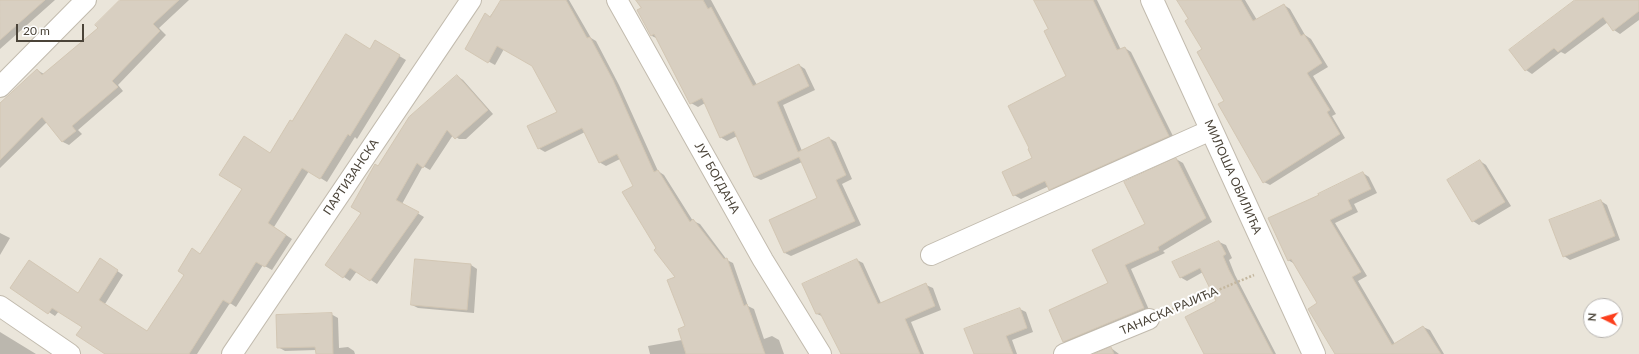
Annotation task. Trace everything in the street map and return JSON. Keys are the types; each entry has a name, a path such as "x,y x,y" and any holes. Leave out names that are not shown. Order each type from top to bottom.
{"street":[{"path":"0,86 86,0"},
{"name":"ПАРТИЗАНСКА","path":"232,354 470,0"},
{"name":"ЈУГ БОГДАНА","path":"617,0 764,260 821,354"},
{"name":"МИЛОША ОБИЛИЋА","path":"1152,0 1314,354"},
{"path":"931,255 1211,130"},
{"path":"0,306 70,354"},
{"name":"ТАНАСКА РАЈИЋА","path":"1064,354 1149,319"}],"path":[{"name":"ТАНАСКА РАЈИЋА","path":"1149,319 1273,266"}],"shaded area":[{"path":"0,0 1639,0 1639,354 0,354"}],"building":[{"path":"0,0 45,0 0,40"},
{"path":"120,0 179,0 153,24 160,31 112,81 118,87 72,126 76,131 62,142 42,117 0,160 0,103 37,69 42,75 98,28 95,25"},
{"path":"501,0 566,0 587,38 590,37 613,80 654,172 658,170 690,222 693,219 724,259 727,258 744,306 747,304 765,354 686,354 678,329 685,326 667,280 675,277 654,250 656,248 622,192 633,186 617,154 599,163 582,128 538,149 527,126 557,112 532,66 497,46 488,63 465,49 485,13 490,17"},
{"path":"636,0 703,0 708,9 711,7 753,86 799,64 809,86 777,102 798,152 829,137 846,175 836,180 855,221 784,253 769,220 817,198 799,157 754,177 734,131 720,138 702,98 690,104 654,34 651,36 637,10 641,8"},
{"path":"1034,0 1093,0 1117,50 1125,47 1169,136 1049,190 1045,181 1013,196 1002,172 1032,158 1028,149 1029,148 1008,106 1066,76 1044,31 1048,29"},
{"path":"1177,0 1241,0 1253,21 1284,4 1301,36 1304,34 1322,63 1307,73 1330,110 1327,112 1340,134 1263,183 1218,104 1224,101 1197,52 1202,49 1185,21 1188,19"},
{"path":"1575,0 1639,0 1639,11 1613,31 1603,17 1558,52 1554,48 1525,71 1509,50"},
{"path":"346,34 370,49 375,40 400,55 350,136 348,134 320,179 302,168 268,223 286,235 265,267 256,262 230,304 223,300 189,354 105,354 76,335 82,327 52,308 48,314 10,288 29,260 78,293 100,258 118,270 99,300 147,331 184,275 178,271 192,248 200,254 242,189 219,175 244,136 270,153 290,120 292,121"},
{"path":"457,75 488,110 455,139 447,130 423,168 417,163 396,200 419,212 370,281 350,268 343,278 325,265 361,213 351,207 375,164 378,166 409,117"},
{"path":"1176,158 1206,218 1158,247 1159,250 1125,265 1144,308 1063,342 1049,310 1108,283 1092,250 1145,224 1124,182"},
{"path":"1480,160 1505,202 1472,222 1447,180"},
{"path":"1363,172 1371,189 1348,200 1352,209 1330,220 1361,272 1352,277 1392,345 1423,326 1441,354 1335,354 1308,309 1317,303 1291,259 1288,261 1268,218 1319,195 1318,194"},
{"path":"1601,200 1615,236 1563,257 1549,220"},
{"path":"1219,241 1226,254 1223,256 1229,270 1273,354 1204,354 1185,317 1216,301 1200,268 1180,278 1172,262"},
{"path":"415,259 471,264 467,310 411,305"},
{"path":"857,259 878,304 926,283 935,306 905,319 920,354 841,354 820,313 816,314 802,284"},
{"path":"1020,308 1027,328 1006,336 1013,354 974,354 964,329"},
{"path":"332,313 333,354 316,354 315,347 277,348 276,315"},
{"path":"1111,347 1114,354 1094,354"}]}
